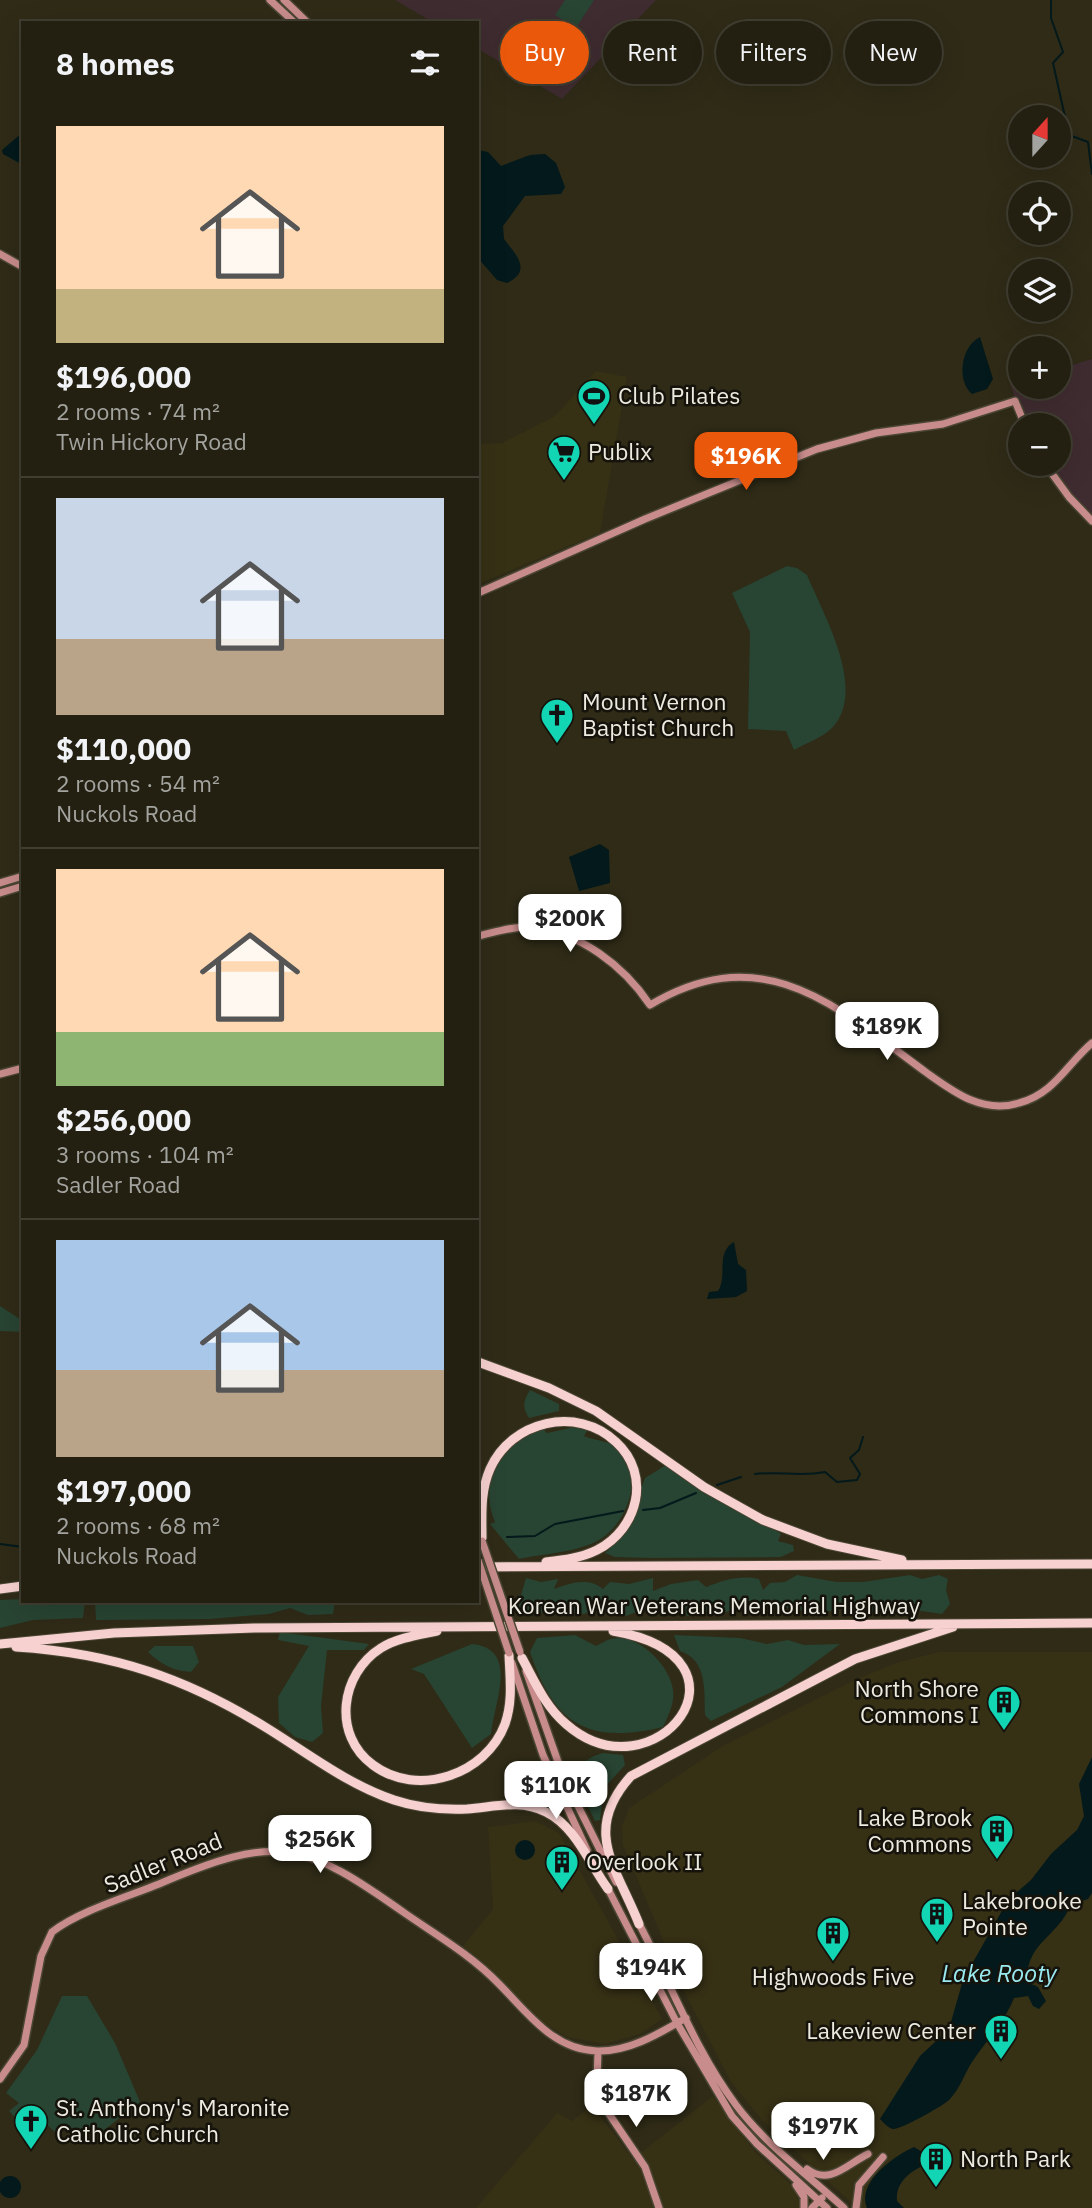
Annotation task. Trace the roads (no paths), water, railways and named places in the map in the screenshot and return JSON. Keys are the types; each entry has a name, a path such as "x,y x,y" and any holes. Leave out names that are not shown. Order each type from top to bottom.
{"highway":[{"path":"479,1362 549,1388 596,1411 704,1487 762,1520 827,1544 918,1563"},
{"path":"482,1540 482,1500 489,1473 496,1458 517,1437 538,1426 568,1422 593,1427 621,1446 633,1466 637,1490 632,1513 619,1534 606,1545 577,1558 505,1567"},
{"name":"Korean War Veterans Memorial Highway","path":"479,1567 1092,1564"},
{"path":"0,1589 21,1586"},
{"name":"Korean War Veterans Memorial Highway","path":"0,1645 73,1636 192,1629 1092,1623"},
{"path":"639,1924 610,1861 605,1840 609,1808 614,1796 631,1776 855,1659 962,1625"},
{"path":"452,1627 389,1644 366,1660 352,1681 345,1707 350,1737 366,1760 385,1773 412,1780 440,1779 471,1766 488,1752 503,1729 508,1713 509,1654"},
{"path":"521,1655 548,1705 566,1725 591,1739 613,1744 643,1742 667,1733 679,1722 689,1703 689,1685 681,1666 665,1650 630,1634 556,1627"},
{"path":"0,1645 88,1654 166,1675 232,1707 362,1788 395,1801 443,1809 511,1804 535,1808 555,1817 570,1832 608,1889"}],"street":[{"path":"270,0 293,21"},
{"path":"284,0 306,21"},
{"path":"0,254 21,266"},
{"path":"479,593 645,519 817,449 876,433 943,424 1015,401 1020,413"},
{"path":"1054,476 1092,521"},
{"path":"0,883 21,877"},
{"path":"0,893 21,887"},
{"path":"479,936 522,927 560,935 610,960 628,975 650,1005 678,990 715,978 756,977 789,983 830,1003 957,1095 994,1106 1019,1103 1047,1090 1092,1043"},
{"path":"0,1074 21,1069"},
{"path":"479,1530 574,1800 686,2018 734,2103 844,2208"},
{"path":"479,1563 560,1796 677,2023 733,2116 803,2193 804,2208"},
{"name":"Sadler Road","path":"0,2079 24,2045 41,1956 54,1930 220,1858 270,1851 314,1858 353,1876 480,1967 544,2030 567,2043 598,2051 648,2039 686,2018"},
{"path":"598,2051 597,2082 603,2105 645,2167 659,2208"},
{"path":"779,2148 813,2173 826,2176 840,2172 868,2154"},
{"path":"770,2156 828,2208 836,2201"},
{"path":"856,2208 859,2185 883,2157"},
{"path":"812,2208 828,2193"}],"water":[{"path":"21,134 21,164 3,154 2,150"},
{"path":"479,150 488,152 501,166 530,155 545,154 556,163 565,187 561,194 525,196 503,226 504,239 521,267 515,278 507,283 497,280 479,259"},
{"path":"980,337 993,379 987,389 972,394 964,381 963,364 968,348"},
{"path":"600,844 609,850 610,883 579,891 569,857"},
{"path":"734,1242 738,1264 746,1270 747,1291 736,1297 707,1299 709,1292 718,1291 721,1285 723,1258 728,1247"},
{"name":"Lake Rooty","path":"1092,1757 1092,1893 1088,1899 1070,1905 1059,1924 1032,1957 1027,1982 1038,1987 1046,2001 1039,2009 1033,2006 1028,1996 1014,1998 1006,2015 972,2062 950,2099 904,2126 893,2129 889,2127 880,2119 920,2056 949,2029 963,1980 1008,1900 1031,1880 1051,1854 1077,1830 1084,1816 1079,1784"},
{"path":"525,1840 532,1843 535,1850 532,1857 525,1860 518,1857 515,1850 518,1843"},
{"path":"914,2147 929,2156 925,2165 909,2174 898,2189 897,2201 904,2208 867,2208 865,2199 872,2180 887,2164"},
{"path":"10,2176 18,2179 21,2187 18,2195 10,2198 2,2195 -1,2187 2,2179"}],"waterway":[{"path":"1051,0 1051,18 1063,52 1053,63 1069,135 1088,142 1092,174"},
{"path":"755,1474 825,1472 837,1482 857,1480 860,1474 850,1458 859,1450 863,1437"},
{"path":"717,1485 741,1477"},
{"path":"643,1510 660,1508 696,1493"},
{"path":"507,1537 535,1536 555,1524 623,1511"},
{"path":"0,1544 21,1547"}],"place":[{"name":"Club Pilates","path":"594,426"},
{"name":"Publix","path":"564,482"},
{"name":"Mount Vernon Baptist Church","path":"557,745"},
{"name":"North Shore Commons I","path":"1004,1732"},
{"name":"Lake Brook Commons","path":"997,1861"},
{"name":"Overlook II","path":"562,1892"},
{"name":"Lakebrooke Pointe","path":"937,1944"},
{"name":"Highwoods Five","path":"833,1963"},
{"name":"Lakeview Center","path":"1001,2061"},
{"name":"St. Anthony's Maronite Catholic Church","path":"31,2151"},
{"name":"North Park","path":"936,2189"}]}
